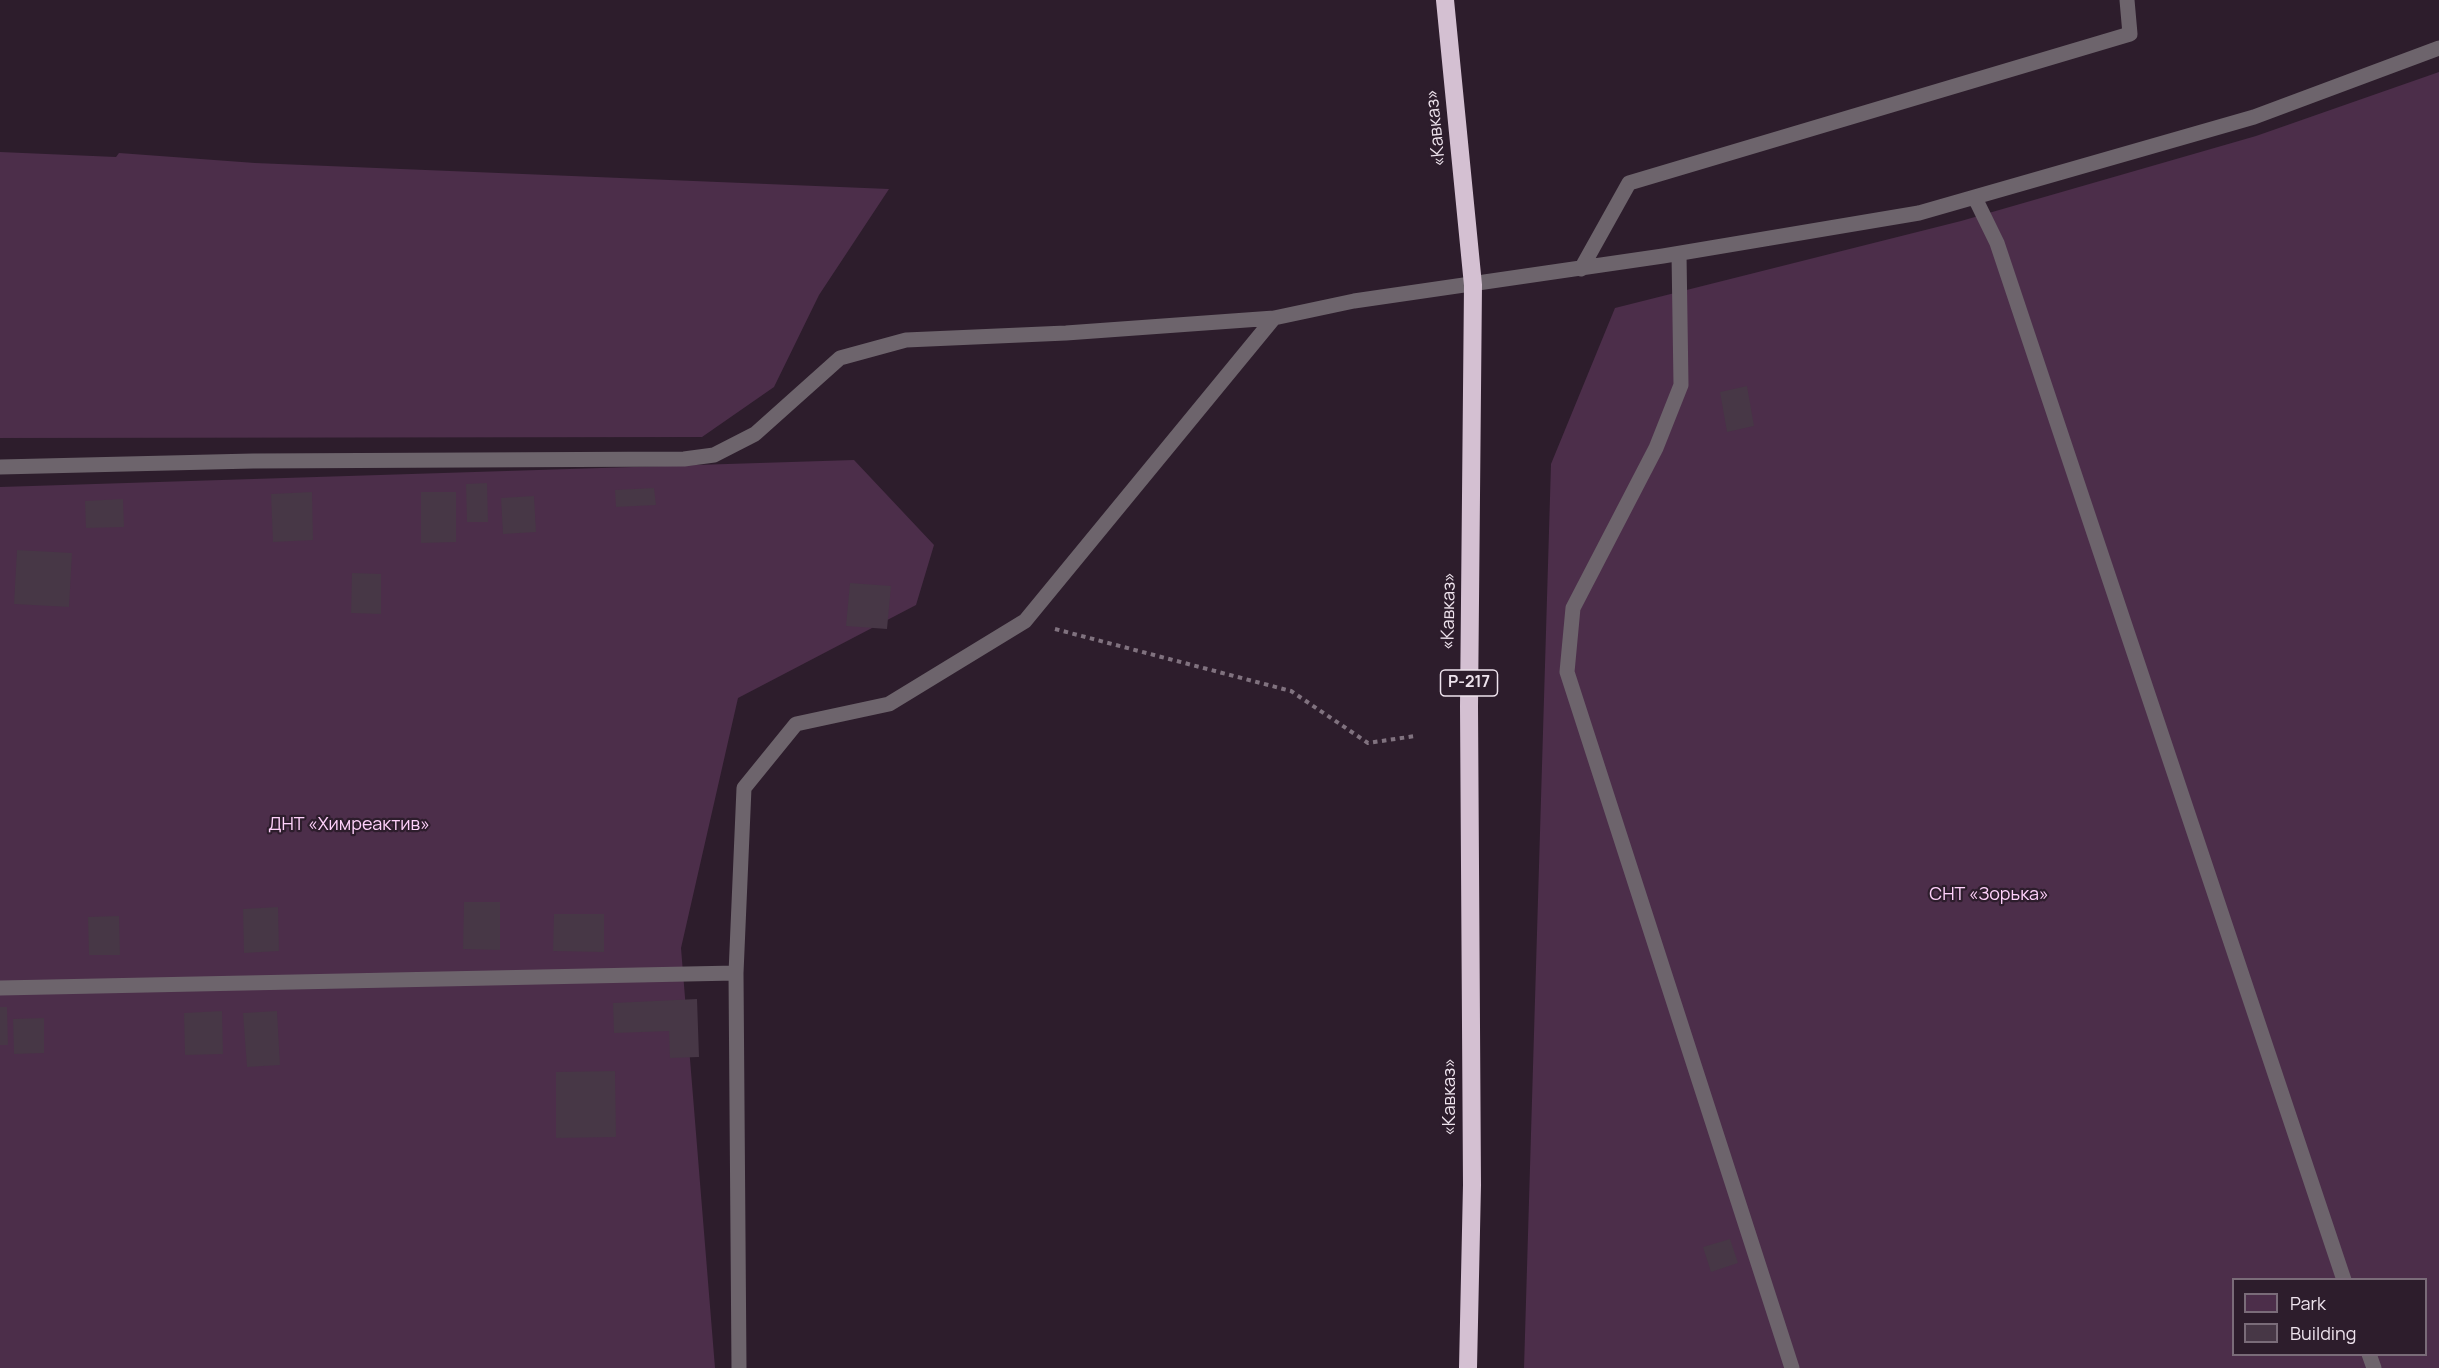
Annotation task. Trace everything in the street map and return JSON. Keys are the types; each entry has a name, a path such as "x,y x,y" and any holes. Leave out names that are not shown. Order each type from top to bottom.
{"highway":[{"name":"«Кавказ»","path":"1444,0 1473,285 1469,694 1472,1185 1468,1368"}],"lane":[{"path":"1581,269 1629,183 2130,34 2127,0"},
{"path":"0,467 253,461 684,459 714,455 755,434 840,358 906,340 1066,333 1274,318 1354,301 1679,254 1919,213 2254,117 2439,48"},
{"path":"1975,198 1996,243 2343,1278"},
{"path":"1679,254 1681,385 1656,448 1573,608 1568,672 1792,1368"},
{"path":"739,1368 736,973 744,788 796,724 889,704 1025,621 1274,318"},
{"path":"0,988 736,973"}],"path":[{"path":"1025,621 1291,691 1368,743 1415,736"}],"green space":[{"name":"СНТ «Зорька»","path":"2439,72 2439,1368 1524,1368 1551,464 1615,308 1961,221 2256,136"},
{"path":"0,152 116,157 119,153 255,163 889,189 819,295 774,387 702,437 0,438"},
{"name":"ДНТ «Химреактив»","path":"854,460 934,545 916,605 738,698 681,948 715,1368 0,1368 0,487"}],"building":[{"path":"1747,386 1754,426 1727,432 1720,392"},
{"path":"487,483 488,522 467,522 466,484"},
{"path":"654,488 656,505 616,507 615,490"},
{"path":"312,492 313,540 273,542 271,494"},
{"path":"421,492 456,492 456,542 421,543"},
{"path":"534,496 536,532 503,534 501,498"},
{"path":"123,499 124,527 86,528 85,501"},
{"path":"17,550 72,553 69,607 14,604"},
{"path":"352,573 381,574 381,614 351,613"},
{"path":"850,583 891,586 887,629 846,626"},
{"path":"464,902 500,902 500,950 463,949"},
{"path":"278,907 279,951 244,953 243,909"},
{"path":"554,914 604,914 604,952 553,951"},
{"path":"119,916 120,955 89,955 88,917"},
{"path":"697,999 699,1057 670,1058 669,1031 614,1033 613,1003"},
{"path":"0,1007 7,1007 8,1045 0,1045"},
{"path":"222,1011 223,1054 185,1055 184,1013"},
{"path":"277,1011 280,1065 247,1067 243,1013"},
{"path":"44,1018 44,1053 14,1054 13,1019"},
{"path":"615,1071 616,1137 556,1138 556,1072"},
{"path":"1730,1239 1738,1263 1711,1272 1703,1247"}]}
